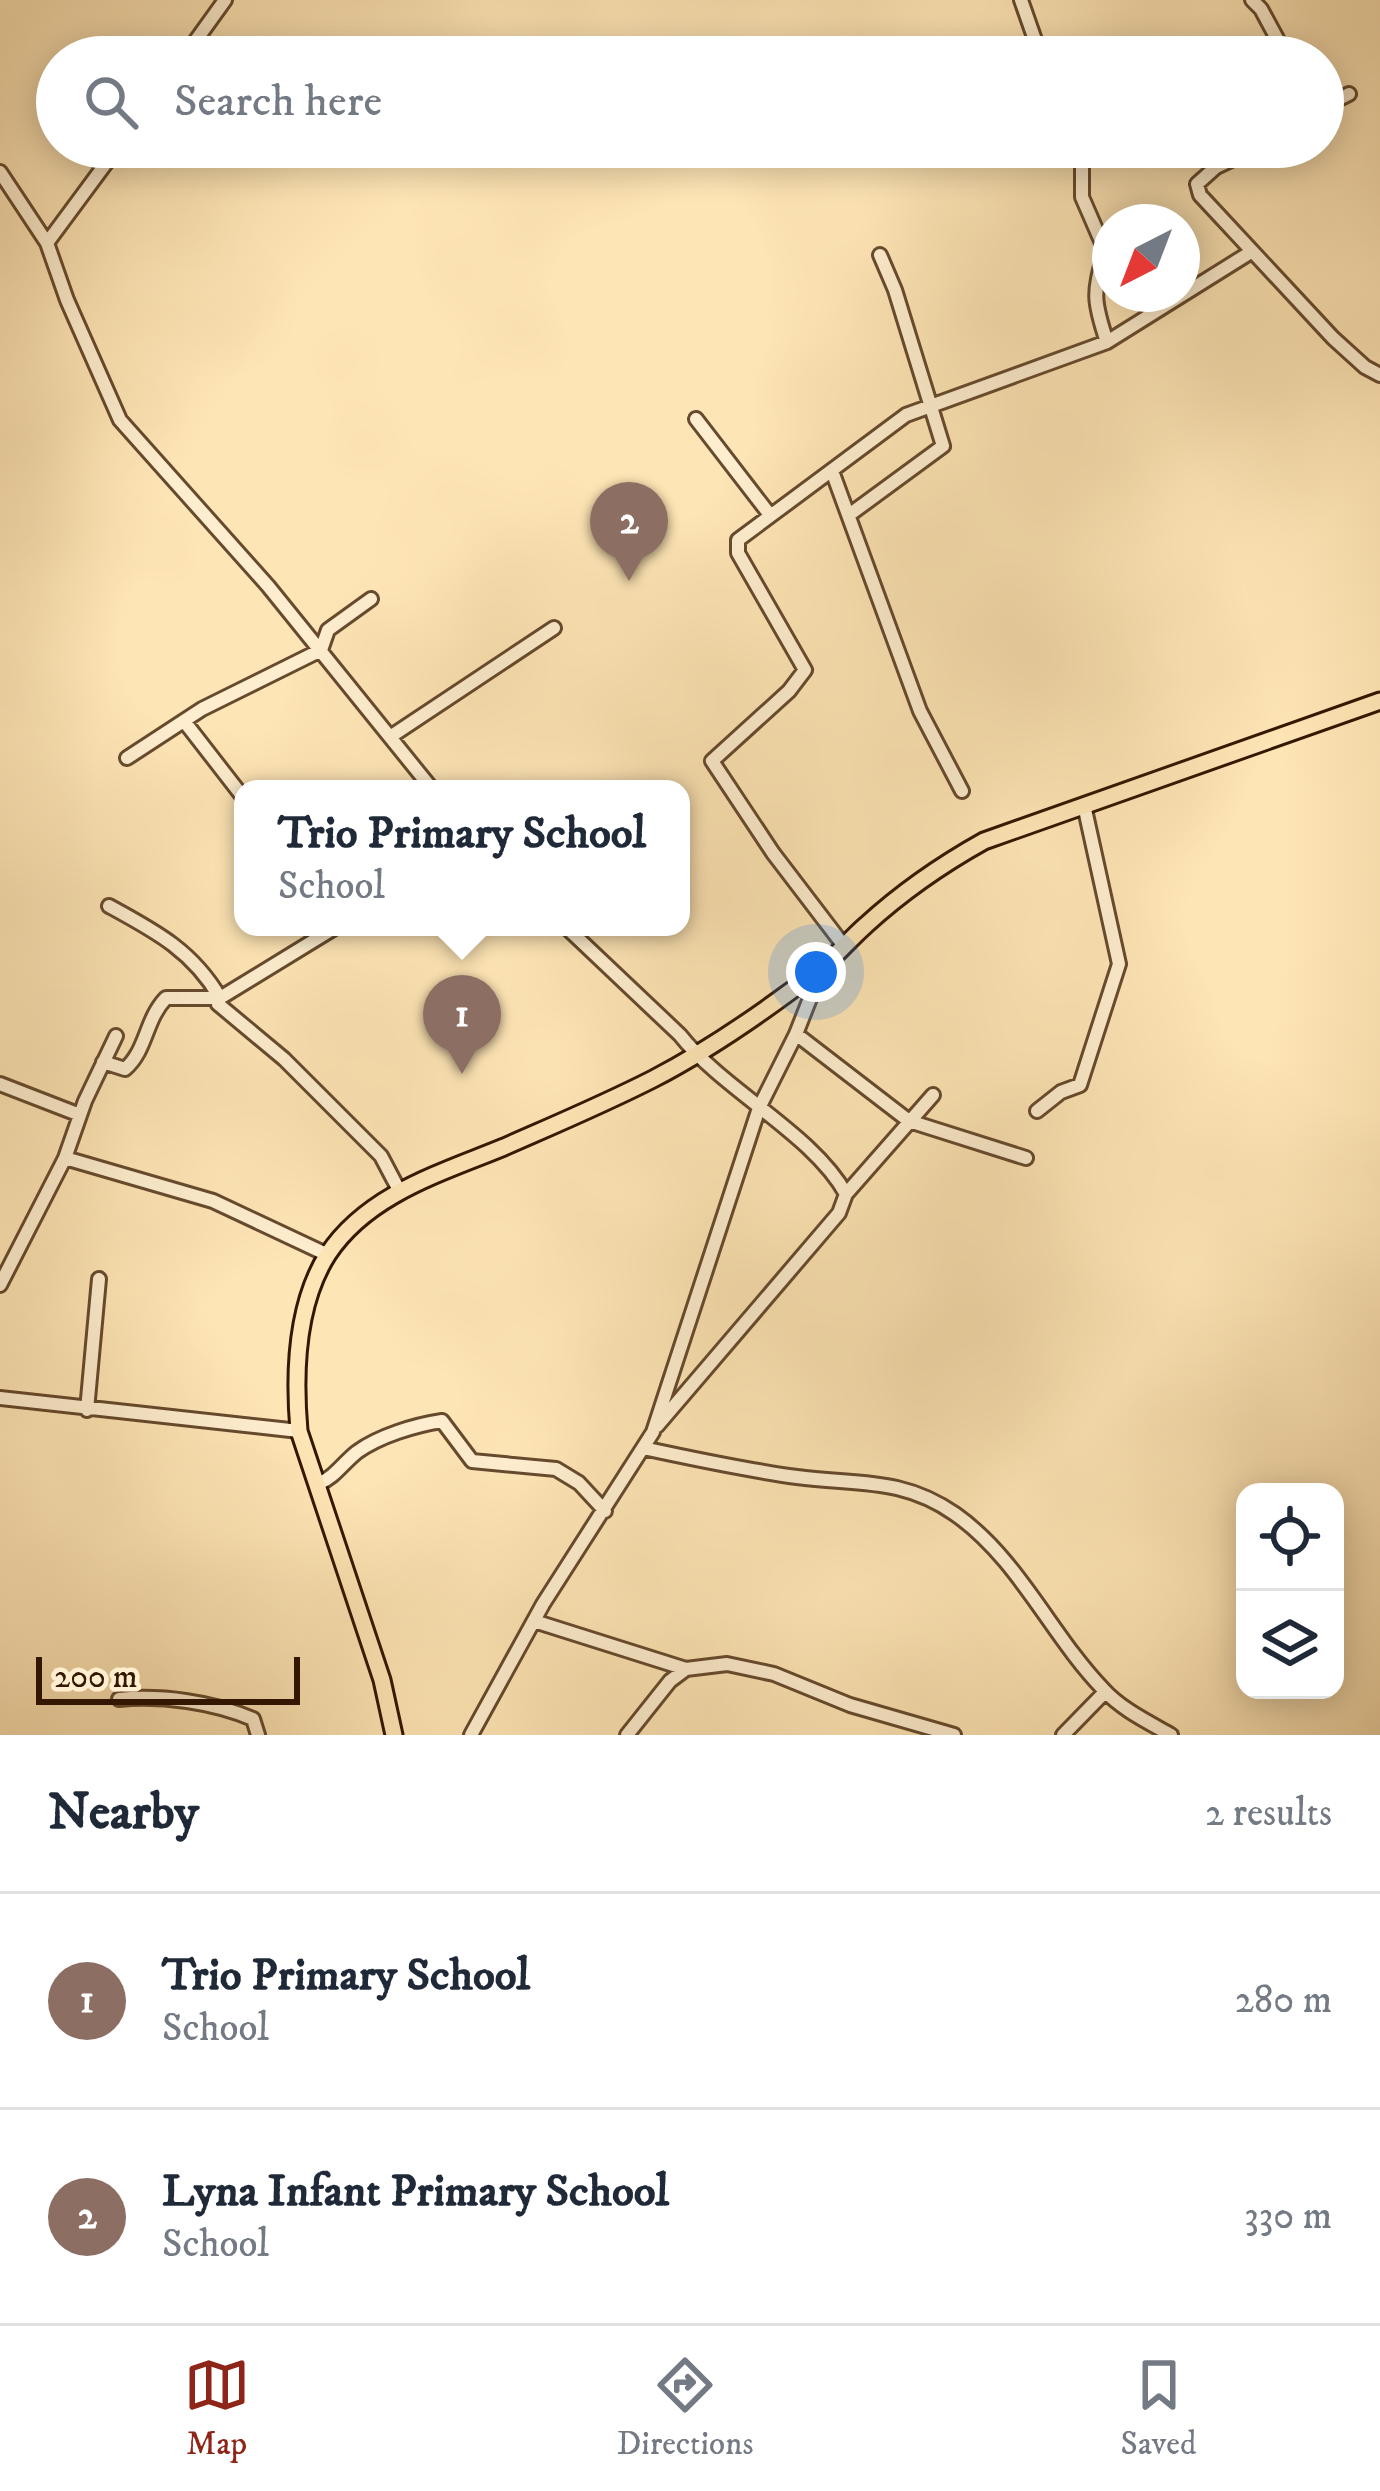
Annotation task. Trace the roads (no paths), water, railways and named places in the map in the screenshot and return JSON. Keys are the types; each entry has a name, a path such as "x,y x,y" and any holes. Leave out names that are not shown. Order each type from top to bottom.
{"main road":[{"path":"394,1735 382,1680 298,1431 300,1336 328,1255 359,1220 400,1192 589,1111 696,1055 822,967 934,869 984,841 1380,700"}],"street":[{"path":"199,36 225,0"},
{"path":"1021,0 1034,36"},
{"path":"1252,0 1276,36"},
{"path":"1344,96 1349,94"},
{"path":"47,243 102,168"},
{"path":"1082,168 1082,197 1105,250 1094,293 1107,342"},
{"path":"1217,168 1205,174 1197,188 1333,338 1365,368 1380,375"},
{"path":"0,172 47,243 120,420 322,650 425,780"},
{"path":"844,946 772,853 712,761 789,691 805,670 736,546 743,535 906,415 1107,342 1251,252"},
{"path":"848,515 940,449 933,406 880,255"},
{"path":"695,419 770,515"},
{"path":"832,471 920,711 962,791"},
{"path":"127,758 184,721 322,650 328,630 371,599"},
{"path":"390,737 554,628"},
{"path":"184,721 234,785"},
{"path":"1037,1111 1057,1094 1079,1085 1118,972 1084,805"},
{"path":"109,906 175,942 192,958 220,998 219,1007 284,1059 381,1156 400,1192"},
{"path":"104,1062 125,1069 139,1057 144,1031 166,998 220,998 321,936"},
{"path":"576,936 696,1055 782,1125 846,1194"},
{"path":"653,1432 759,1108 822,967"},
{"path":"796,1034 909,1121 1027,1158"},
{"path":"0,1285 64,1158 116,1036"},
{"path":"0,1084 80,1114"},
{"path":"471,1735 534,1621 653,1432 838,1213 846,1194 933,1095"},
{"path":"64,1158 213,1201 328,1255"},
{"path":"87,1410 99,1279"},
{"path":"0,1398 298,1431"},
{"path":"317,1484 374,1443 442,1421 472,1461 556,1469 579,1483 605,1511"},
{"path":"643,1448 745,1470 874,1481 936,1503 971,1526 999,1554 1105,1692 1172,1735"},
{"path":"534,1621 686,1669 728,1664 775,1674 866,1710 954,1735"},
{"path":"627,1735 670,1681 686,1669"},
{"path":"1063,1735 1105,1692"},
{"path":"119,1699 179,1701 235,1712 253,1719 258,1735"}],"place":[{"name":"Lyna Infant Primary School","path":"629,581"},
{"name":"Trio Primary School","path":"462,1074"}]}
